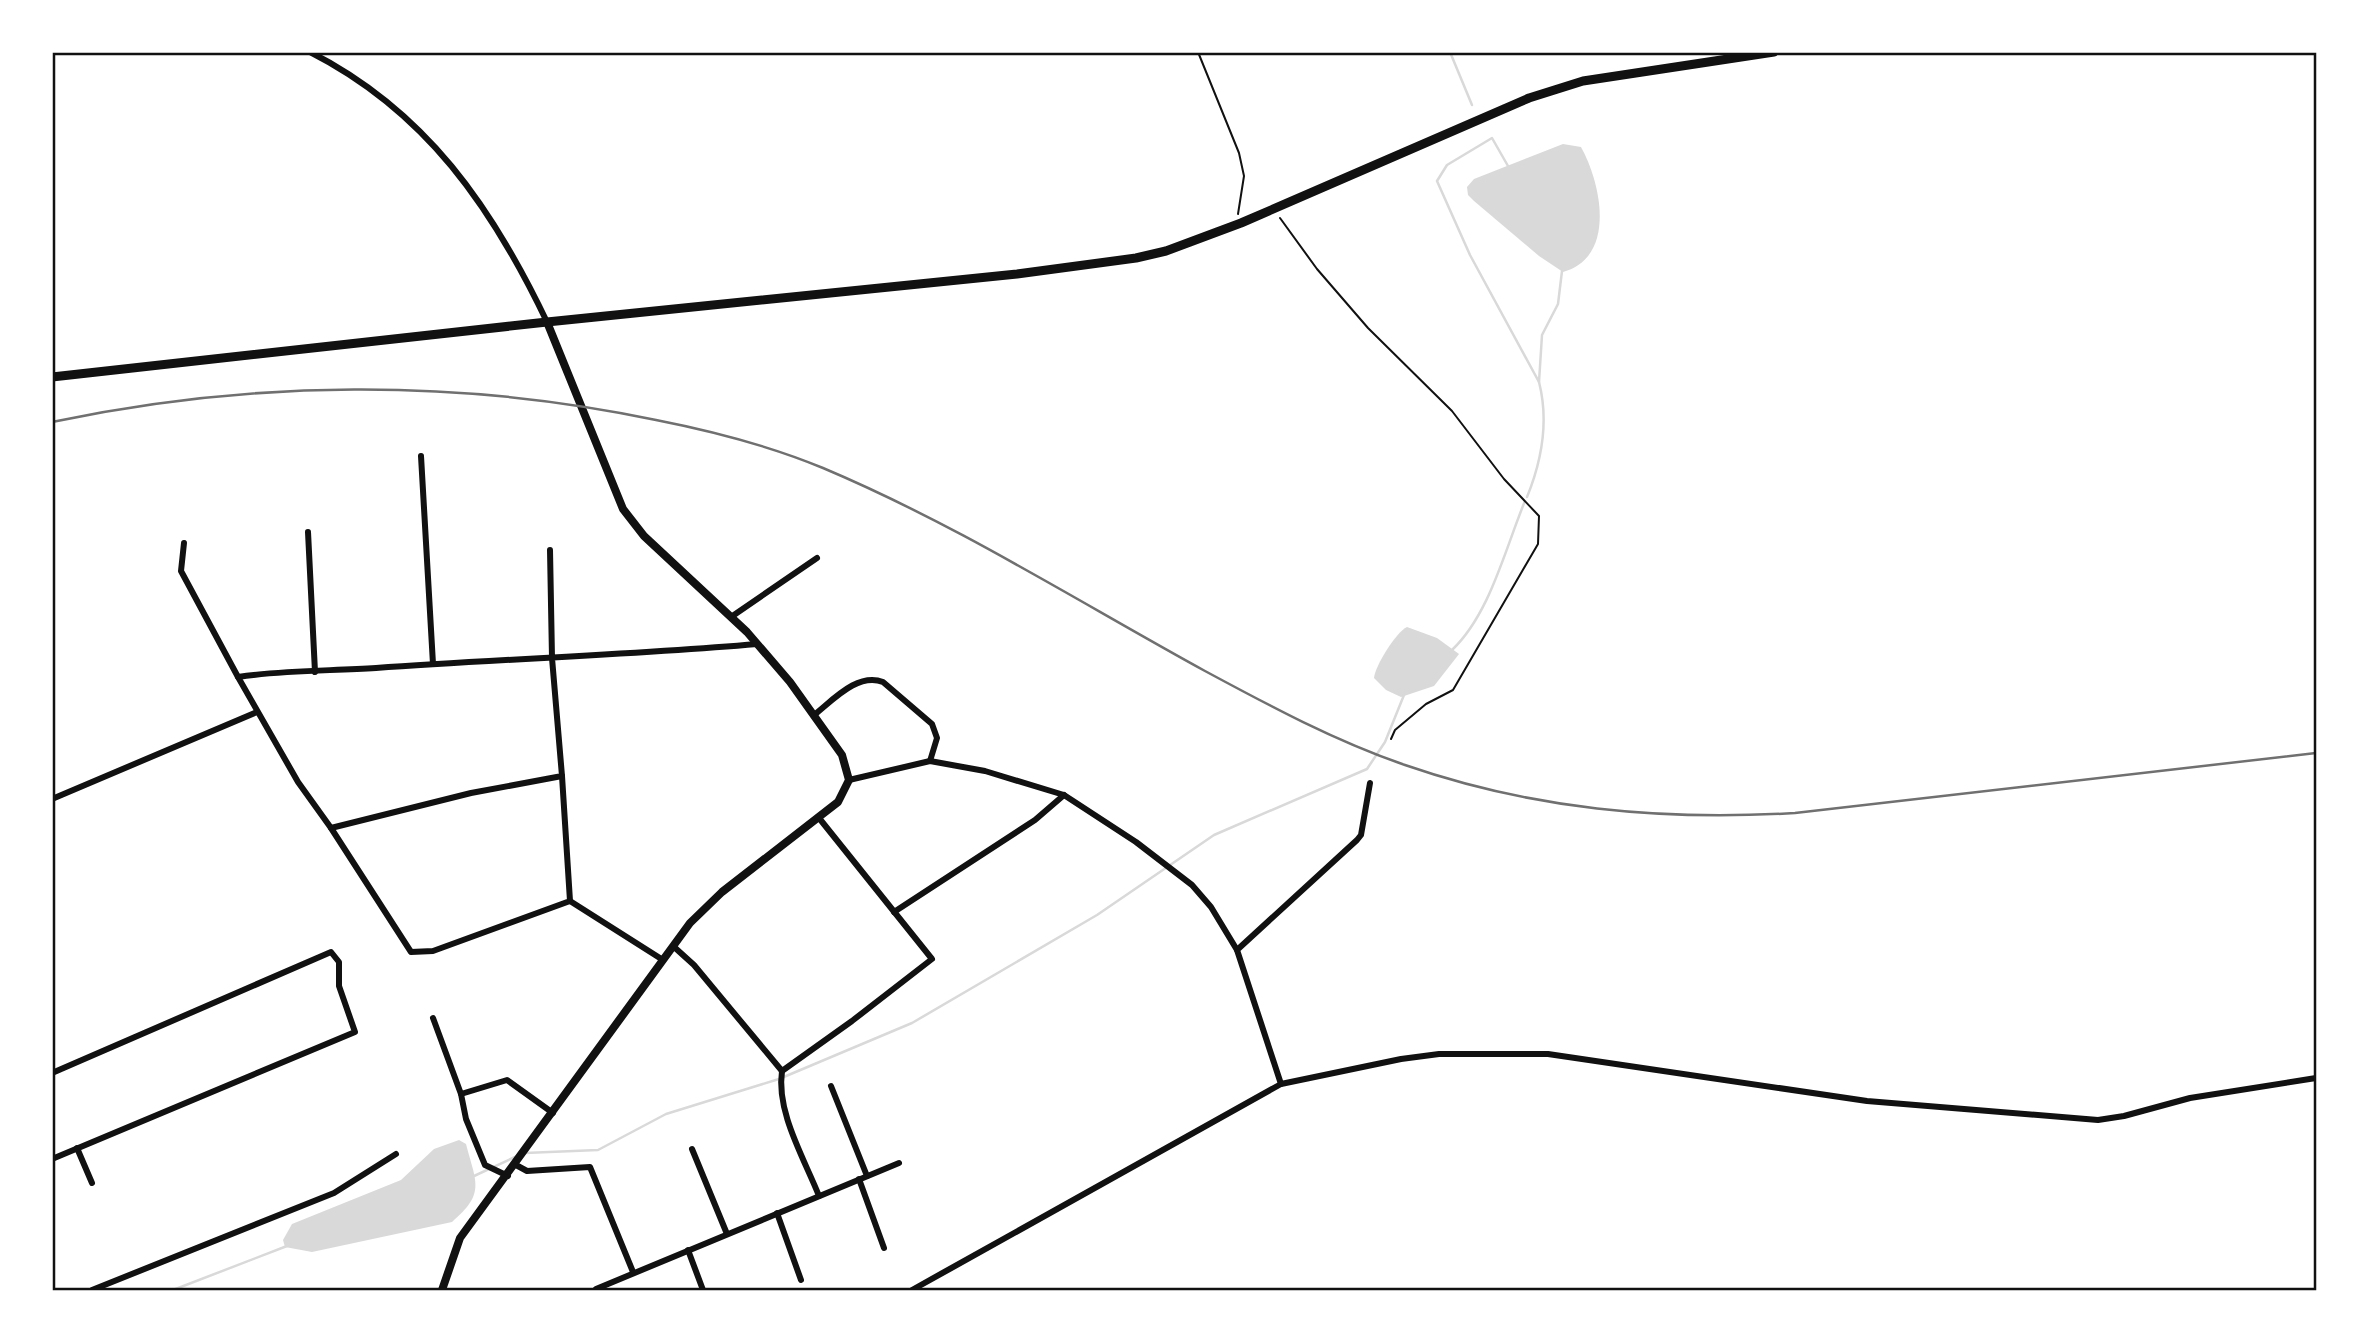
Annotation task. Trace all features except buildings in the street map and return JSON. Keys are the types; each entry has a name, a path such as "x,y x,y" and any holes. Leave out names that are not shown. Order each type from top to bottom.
{"main road":[{"path":"52,377 1103,263 1166,251 1241,223 1479,118 1583,81 1774,52"}],"street":[{"path":"310,52 373,92 423,132 495,223 547,322 623,509 644,536 757,644 842,755 849,780 838,802 706,906 673,946 508,1176 460,1238 442,1290"},
{"path":"421,456 433,664"},
{"path":"308,532 315,672"},
{"path":"184,543 181,571 257,712 411,952 433,951 570,901"},
{"path":"550,550 552,658 570,901"},
{"path":"731,617 817,558"},
{"path":"238,677 757,644"},
{"path":"814,715 859,682 875,679 883,682 932,724 937,737 930,761"},
{"path":"52,799 257,712"},
{"path":"849,780 930,761 985,771 1064,795 1136,842 1192,885 1211,908 1237,950 1281,1084"},
{"path":"331,828 471,793 562,776"},
{"path":"1237,950 1361,835 1370,783"},
{"path":"894,912 1035,820 1064,795"},
{"path":"819,818 932,959 782,1071 780,1084 789,1123 819,1196"},
{"path":"570,901 663,960"},
{"path":"673,946 694,965 782,1071"},
{"path":"52,1073 331,952 339,962 339,986 355,1032 52,1158"},
{"path":"433,1018 461,1094 466,1119 485,1165 508,1176"},
{"path":"912,1290 1281,1084 1439,1054 1536,1054 1867,1101 2098,1119 2124,1116 2190,1098 2316,1078"},
{"path":"461,1094 507,1080 553,1113"},
{"path":"831,1086 867,1176"},
{"path":"77,1148 92,1183"},
{"path":"692,1149 727,1234"},
{"path":"92,1290 334,1193 396,1154"},
{"path":"597,1289 899,1163"},
{"path":"516,1165 527,1171 590,1167 633,1272"},
{"path":"859,1179 884,1248"},
{"path":"777,1213 802,1280"},
{"path":"688,1250 703,1290"}],"path":[{"path":"1199,52 1238,153 1244,176 1237,209 1241,223"},
{"path":"1273,209 1343,298 1452,411 1504,479 1539,516 1538,544 1453,690 1426,704 1395,730 1391,739"}],"shaded area":[{"path":"1563,144 1581,147 1594,180 1600,217 1598,235 1591,251 1580,264 1563,272 1539,256 1474,201 1468,195 1467,187 1474,179"},
{"path":"1407,627 1437,638 1459,654 1434,686 1401,697 1386,690 1374,678 1387,650 1397,635"},
{"path":"459,1140 466,1144 476,1187 470,1203 452,1222 312,1252 285,1247 283,1240 292,1224 401,1180 434,1149"}],"waterway":[{"path":"1450,52 1472,105"},
{"path":"1508,166 1492,138 1447,165 1437,181 1470,255 1539,382 1544,426 1537,469 1527,497"},
{"path":"1539,382 1542,335 1558,304 1562,271"},
{"path":"1452,650 1477,618 1487,600 1525,501"},
{"path":"525,1153 598,1150 666,1114 779,1079 912,1023 1097,915 1214,835 1367,769 1385,742 1404,695"},
{"path":"474,1176 515,1157"},
{"path":"173,1290 287,1246"}],"railway":[{"path":"52,422 202,398 278,392 430,391 581,406 719,434 803,460 921,514 1205,671 1328,734 1379,756 1453,780 1549,802 1646,813 1795,813 2316,753"}]}
